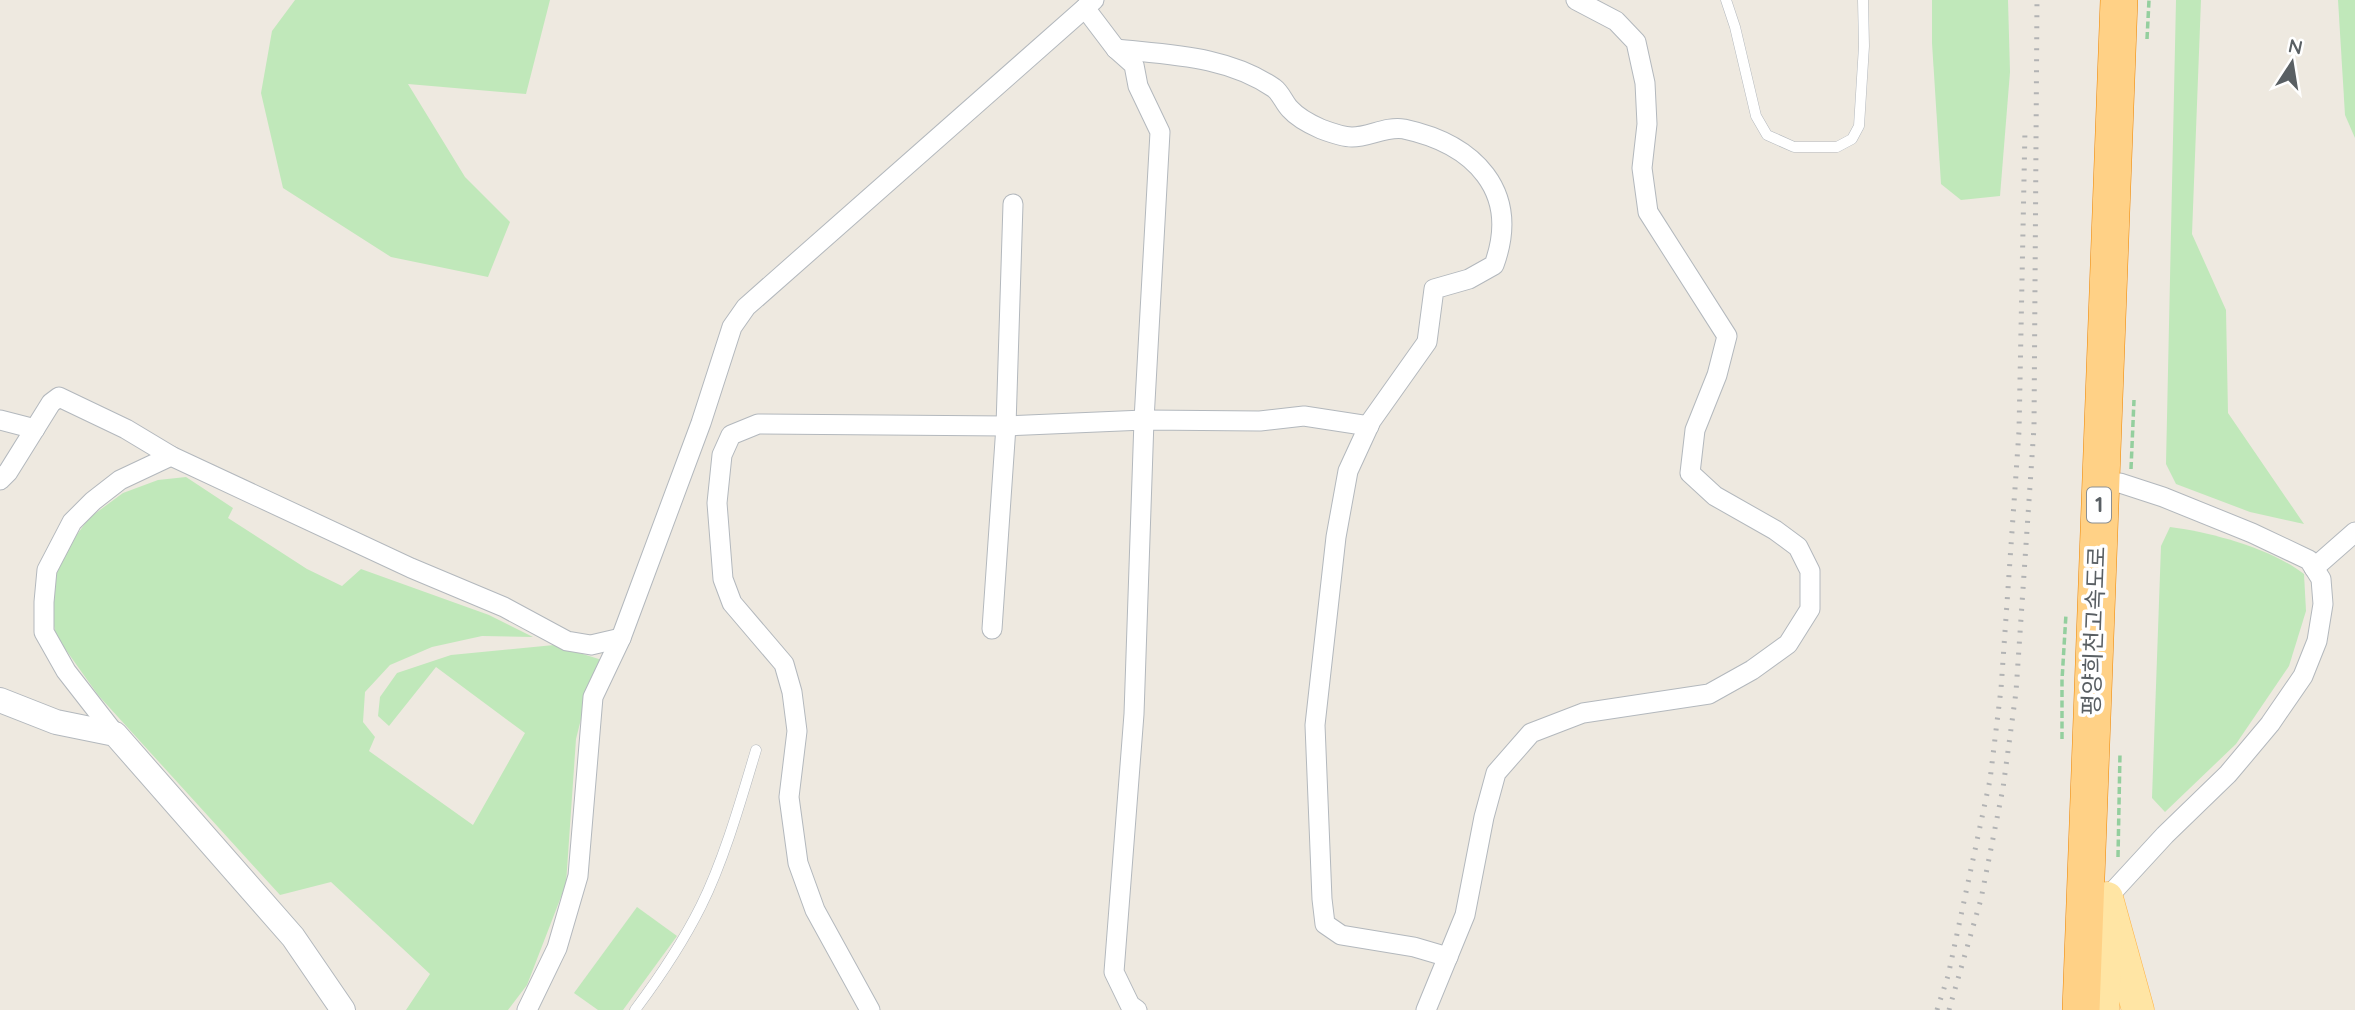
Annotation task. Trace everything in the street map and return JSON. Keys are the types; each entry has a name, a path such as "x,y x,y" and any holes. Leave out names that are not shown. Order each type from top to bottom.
{"highway":[{"name":"평양희천고속도로","path":"2081,1010 2119,0"},
{"name":"평양희천고속도로","path":"2107,898 2136,0"}],"main road":[{"name":"1","path":"2103,1010 2107,898"},
{"path":"2107,898 2138,1010"}],"street":[{"path":"1426,1010 1465,915 1484,817 1496,773 1531,733 1583,713 1709,694 1752,670 1788,644 1810,609 1810,571 1798,547 1775,530 1715,496 1690,473 1695,430 1717,375 1727,336 1648,212 1642,168 1647,124 1645,83 1636,42 1616,21 1576,0"},
{"path":"527,1010 557,948 578,876 593,697 621,638 701,423 732,327 747,307 1089,4 1116,49 1134,65 1138,86 1160,132 1144,420 1135,714 1114,972 1130,1005 1137,1010"},
{"path":"1116,49 1203,58 1247,73 1277,90 1290,110 1320,128 1351,137 1402,128 1456,147 1488,174 1501,210 1501,246 1494,265 1469,279 1434,289 1427,342 1369,425 1348,471 1340,511 1315,725 1325,924 1341,935 1414,947 1448,957"},
{"path":"992,629 1006,426 1013,204"},
{"path":"0,480 8,472 51,403 59,397 126,429 171,456 411,568 504,607 568,641 591,645 621,638"},
{"path":"870,1010 815,911 798,863 789,797 797,731 792,692 784,664 732,603 723,579 717,503 722,455 731,435 758,424 1006,426 1144,420 1260,421 1304,416 1369,425"},
{"path":"0,420 35,429"},
{"path":"171,456 120,480 72,522 47,570 44,632 66,671 115,734 293,937 343,1010"},
{"path":"2107,898 2165,835 2228,774 2270,724 2303,676 2317,641 2323,604 2321,579 2309,560 2252,533 2120,483"},
{"path":"2314,568 2355,532"},
{"path":"0,700 56,722 115,734"}],"lane":[{"path":"1726,0 1756,116 1767,135 1794,147 1837,147 1852,139 1859,126 1864,46 1863,0"},
{"path":"635,1010 651,989 701,906 732,826 755,750"}],"green space":[{"path":"295,0 550,0 526,94 408,84 465,177 510,222 488,277 391,257 283,188 261,93 272,31"},
{"path":"1932,0 2008,0 2010,72 2000,196 1961,200 1941,184 1932,43"},
{"path":"2176,0 2201,0 2192,234 2226,310 2228,413 2304,524 2250,512 2176,484 2166,464"},
{"path":"2338,0 2355,0 2355,138 2345,115"},
{"path":"186,477 233,508 228,518 307,569 342,586 361,569 489,615 533,637 482,636 432,647 390,665 365,692 363,722 375,737 369,751 473,825 525,733 436,667 389,726 378,716 380,697 397,673 451,655 554,645 602,660 591,679 576,739 566,884 527,985 508,1010 406,1010 430,974 331,882 280,895 98,695 56,636 51,611 54,580 65,551 89,518 123,493 158,480"},
{"path":"2170,527 2240,543 2291,565 2304,574 2306,611 2289,666 2236,744 2165,812 2152,798 2161,546"},
{"path":"637,907 677,936 623,1010 598,1010 574,993"}],"railway":[{"path":"1949,1010 1981,899 2003,788 2016,692 2034,427 2037,0"},
{"path":"1937,1010 1948,976 1990,780 2001,689 2019,431 2025,129"}]}
